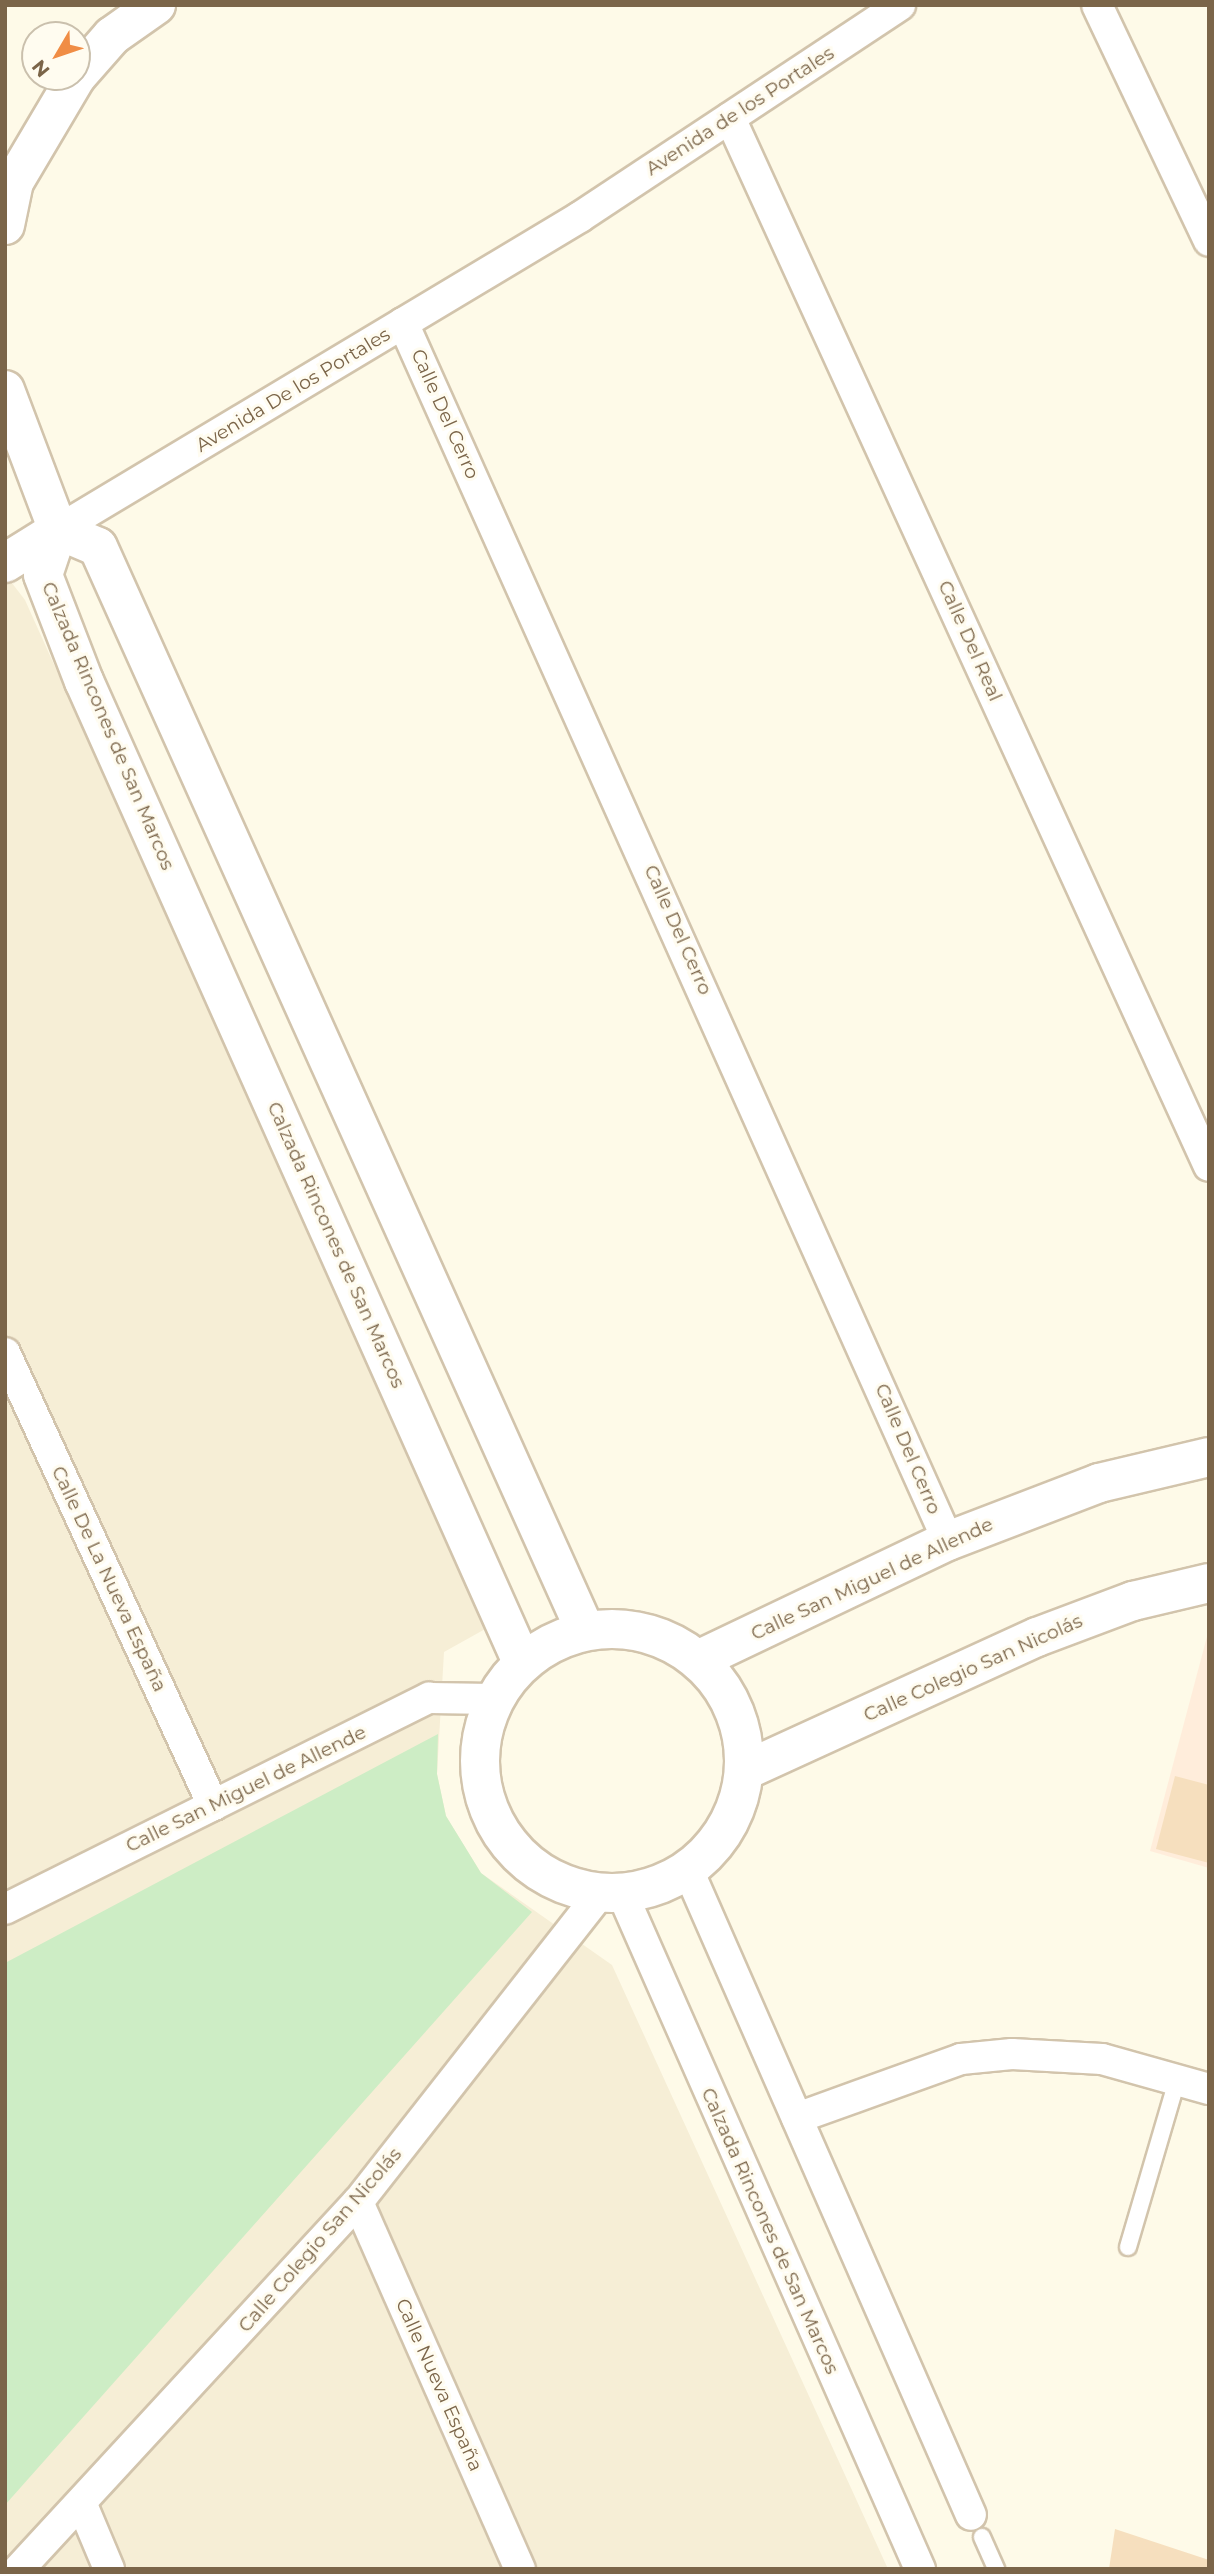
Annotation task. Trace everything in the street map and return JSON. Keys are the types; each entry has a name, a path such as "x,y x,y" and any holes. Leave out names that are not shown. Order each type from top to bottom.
{"street":[{"path":"91,59 112,36 156,5"},
{"name":"Avenida de los Portales","path":"580,217 900,5"},
{"path":"1097,5 1209,242"},
{"path":"5,225 14,182 67,91"},
{"name":"Calle Del Real","path":"730,118 1209,1166"},
{"name":"Avenida De los Portales","path":"5,563 580,217"},
{"name":"Calle Del Cerro","path":"402,323 948,1541"},
{"path":"5,390 58,530 99,547 584,1630"},
{"name":"Calzada Rincones de San Marcos","path":"58,530 43,575 84,681 522,1662"},
{"name":"Calle De La Nueva España","path":"5,1353 213,1805"},
{"name":"Calle San Miguel de Allende","path":"698,1660 948,1541 1099,1483 1209,1457"},
{"name":"Calle Colegio San Nicolás","path":"744,1771 1037,1637 1133,1601 1209,1583"},
{"path":"584,1630 645,1632 698,1660 734,1710 744,1771 735,1810 715,1845 688,1870 611,1893 547,1876 498,1829 479,1764 494,1699 522,1662 584,1630"},
{"name":"Calle San Miguel de Allende","path":"5,1909 429,1698 494,1699"},
{"path":"688,1870 976,2526"},
{"name":"Calzada Rincones de San Marcos","path":"611,1893 920,2569"},
{"name":"Calle Colegio San Nicolás","path":"19,2569 82,2507 358,2202 611,1893"},
{"path":"797,2118 961,2059 1068,2053 1209,2089"},
{"name":"Calle Nueva España","path":"358,2202 520,2569"},
{"path":"82,2507 109,2569"}],"lane":[{"path":"1128,2247 1177,2080"},
{"path":"976,2526 996,2569"}],"shaded area":[{"path":"5,574 25,600 487,1628 444,1652 437,1774 446,1816 481,1873 612,1965 888,2569 5,2569"},
{"path":"1209,1629 1209,1868 1150,1851"}],"green space":[{"path":"438,1734 437,1774 446,1816 481,1873 532,1912 5,2505 5,1963"}],"building":[{"path":"1175,1776 1209,1785 1209,1863 1156,1849"},
{"path":"1115,2529 1209,2560 1209,2569 1109,2569"}]}
